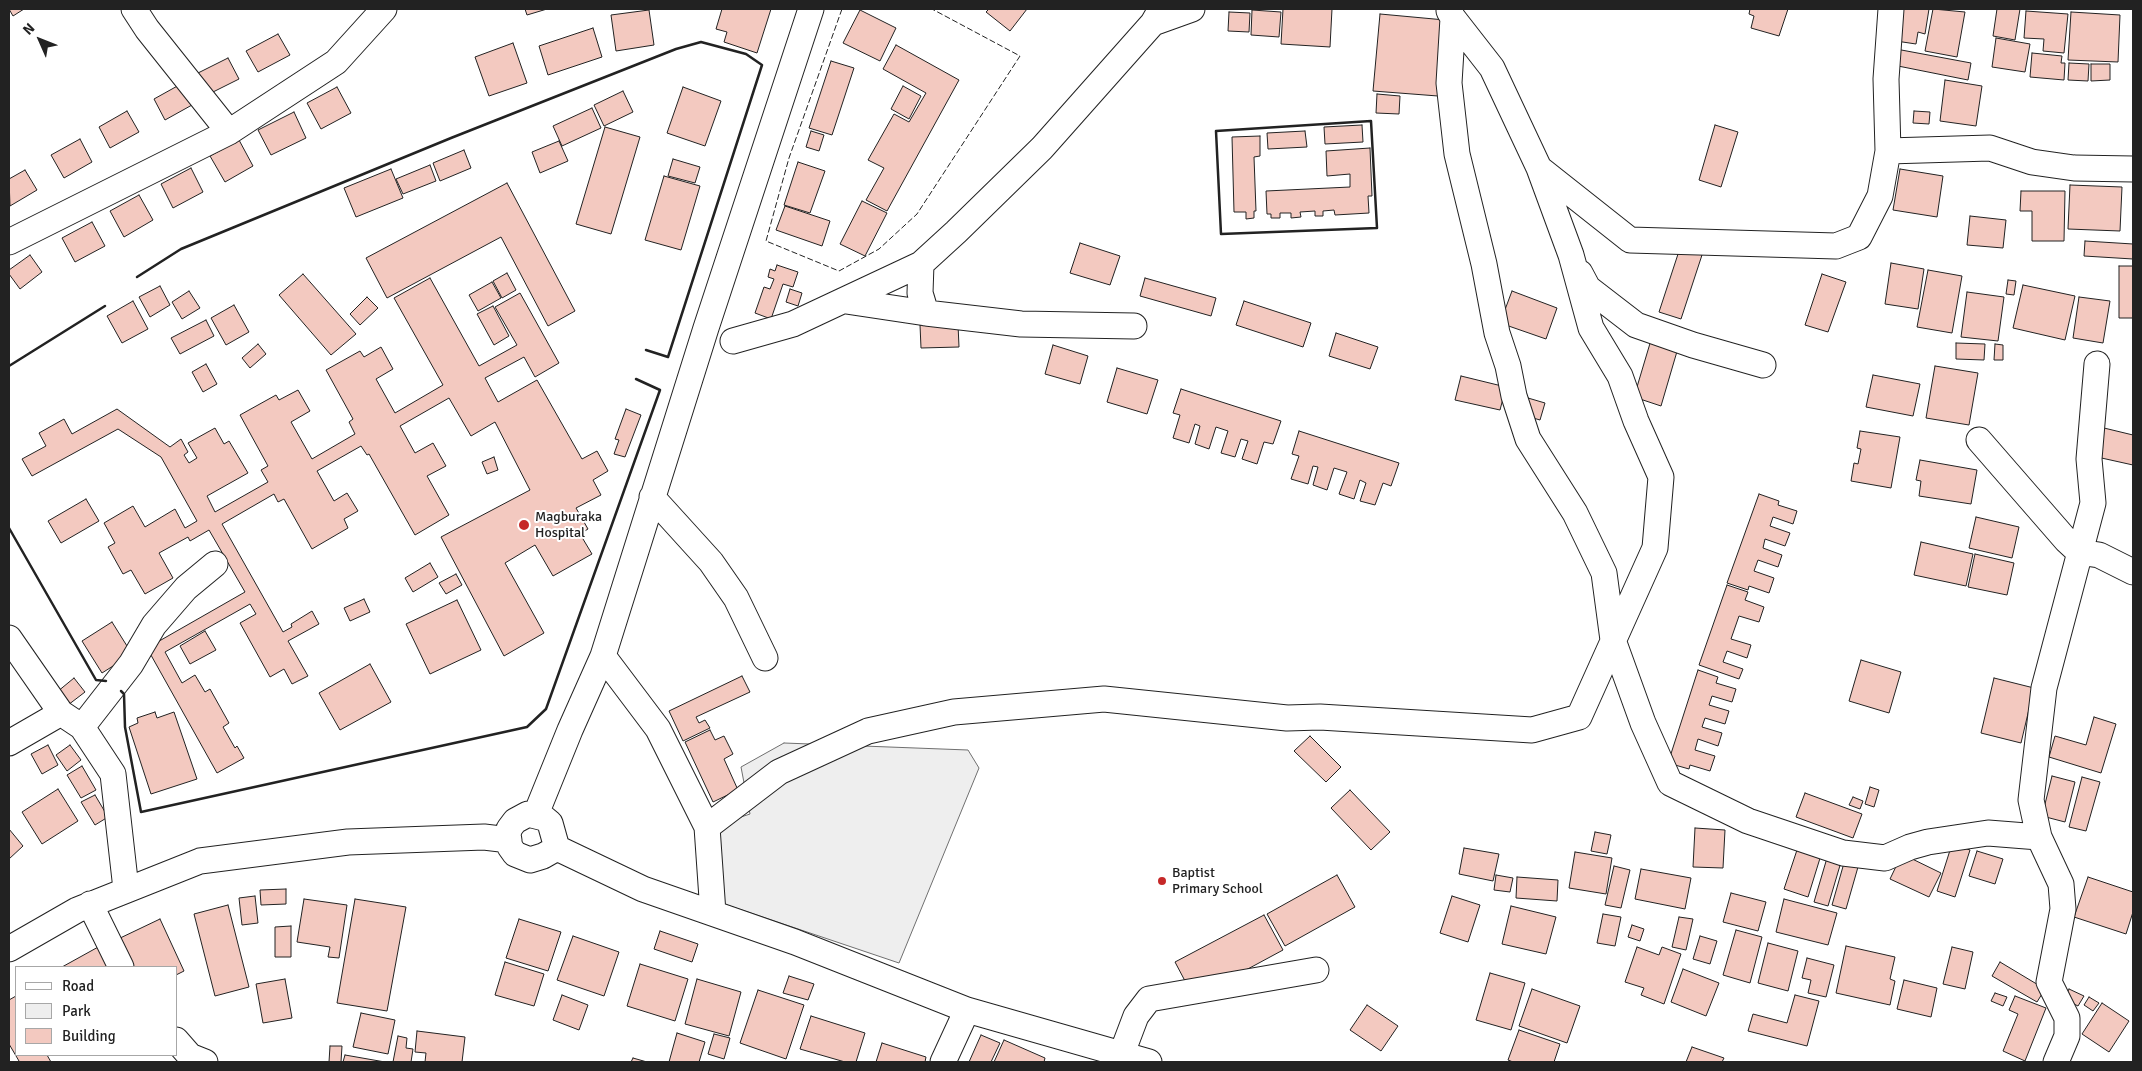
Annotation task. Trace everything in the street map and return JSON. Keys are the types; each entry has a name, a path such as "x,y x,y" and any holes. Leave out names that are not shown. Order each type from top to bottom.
{"street":[{"path":"134,9 147,29 229,132"},
{"path":"9,242 229,132 336,62 384,9"},
{"path":"536,814 603,656 652,497 810,9"},
{"path":"733,341 793,324 846,301 921,264 1042,148 1157,16 1192,9"},
{"path":"1539,168 1630,240 1836,246 1859,237 1880,196 1888,151 1886,79 1891,9"},
{"path":"707,827 780,772 806,759 868,731 954,712 1104,699 1287,718 1320,717 1532,730 1579,717 1655,548 1661,477 1636,421 1620,376 1591,328 1571,255 1539,168 1492,68 1450,13"},
{"path":"1450,13 1450,83 1457,154 1484,264 1497,333 1508,366 1514,396 1528,439 1575,513 1604,573 1613,640 1643,723 1670,783 1748,821 1843,853 1884,858 1928,842 1988,833 2039,837"},
{"path":"1888,151 1990,148 2032,162 2074,168 2133,169"},
{"path":"1571,255 1588,288 1636,325 1693,346 1763,365"},
{"path":"921,264 920,292 926,314"},
{"path":"846,301 926,314 1021,324 1134,326"},
{"path":"2056,1062 2067,1036 2067,1018 2049,982 2063,909 2061,884 2039,837 2031,800 2044,688 2092,503 2089,459 2098,364"},
{"path":"1979,440 2066,540 2079,552 2099,555 2133,572"},
{"path":"652,497 711,562 736,598 765,658"},
{"path":"82,727 131,664 154,625 186,588 215,564"},
{"path":"9,638 61,712 82,727 113,774 126,889"},
{"path":"603,656 658,728 707,827 713,913"},
{"path":"9,743 61,712"},
{"path":"557,848 543,856 530,860 515,854 508,840 509,829 514,821 528,814 536,814 550,823 557,848 643,889 795,942 968,1010 1150,1062"},
{"path":"9,950 77,910 200,861 338,843 484,837 508,840"},
{"path":"90,904 121,966"},
{"path":"1122,1053 1136,1016 1149,999 1316,970"},
{"path":"943,1062 968,1010"},
{"path":"178,1042 190,1056 205,1062"}],"green space":[{"path":"784,743 968,750 979,768 899,963 721,903 720,824 750,814 741,767"}],"building":[{"path":"9,9 24,9 13,16"},
{"path":"525,9 547,9 527,15"},
{"path":"722,9 771,9 757,53 724,42 727,32 716,29"},
{"path":"989,9 1027,9 1010,31 986,12"},
{"path":"1283,9 1332,9 1330,47 1281,44"},
{"path":"1750,9 1788,9 1779,36 1751,28 1754,16 1749,14"},
{"path":"1903,9 1929,9 1925,34 1918,32 1916,44 1896,41"},
{"path":"1933,9 1965,12 1957,57 1925,51"},
{"path":"1997,9 2020,9 2015,40 1993,36"},
{"path":"649,10 654,45 616,51 611,15"},
{"path":"860,10 896,28 880,61 843,43"},
{"path":"1252,10 1281,12 1279,37 1251,35"},
{"path":"2026,11 2068,14 2064,53 2043,51 2044,39 2024,38"},
{"path":"1229,12 1250,13 1249,32 1228,31"},
{"path":"2071,12 2120,15 2118,62 2068,60"},
{"path":"1380,14 1445,20 1438,96 1373,91"},
{"path":"593,28 602,57 548,75 539,46"},
{"path":"278,34 290,55 258,72 246,51"},
{"path":"1996,38 2030,44 2025,72 1992,67"},
{"path":"513,43 527,83 489,96 475,57"},
{"path":"896,45 959,80 887,211 866,200 884,168 868,160 894,114 909,122 926,93 883,69"},
{"path":"1896,49 1971,63 1968,80 1893,65"},
{"path":"2032,53 2062,56 2061,63 2065,63 2064,80 2030,77"},
{"path":"228,58 239,79 209,94 198,73"},
{"path":"831,61 854,68 832,135 809,128"},
{"path":"2069,63 2089,64 2088,81 2068,80"},
{"path":"2091,64 2110,64 2110,80 2091,81"},
{"path":"1945,80 1982,86 1976,126 1940,121"},
{"path":"181,84 192,105 165,120 154,99"},
{"path":"903,86 921,96 909,119 891,109"},
{"path":"337,87 351,113 321,129 307,103"},
{"path":"683,87 721,101 705,146 667,133"},
{"path":"623,91 633,112 604,126 594,105"},
{"path":"1377,94 1400,96 1399,114 1376,113"},
{"path":"592,108 601,128 562,146 553,126"},
{"path":"127,111 139,132 110,148 99,127"},
{"path":"1914,111 1930,112 1929,124 1913,123"},
{"path":"294,112 306,138 271,155 258,130"},
{"path":"1362,125 1363,142 1325,144 1324,127"},
{"path":"1715,125 1738,132 1721,187 1699,180"},
{"path":"605,127 640,137 611,234 576,224"},
{"path":"811,131 824,135 819,151 806,147"},
{"path":"1305,131 1307,147 1268,149 1267,133"},
{"path":"1260,136 1260,156 1254,157 1256,211 1254,211 1254,218 1246,219 1246,212 1234,212 1232,137"},
{"path":"80,139 92,162 64,178 51,155"},
{"path":"239,140 253,166 225,182 210,156"},
{"path":"559,141 568,161 540,173 532,152"},
{"path":"1370,148 1372,196 1368,196 1369,213 1335,215 1334,210 1323,211 1323,216 1315,216 1315,211 1300,212 1301,217 1291,218 1291,213 1280,213 1280,218 1271,218 1271,214 1267,214 1266,191 1350,187 1350,174 1327,176 1326,151"},
{"path":"464,150 471,168 440,181 433,163"},
{"path":"673,159 700,167 695,183 668,176"},
{"path":"798,162 825,171 810,213 784,205"},
{"path":"430,165 436,181 403,194 396,179"},
{"path":"191,168 203,192 173,208 161,184"},
{"path":"391,169 403,198 356,217 344,188"},
{"path":"1900,169 1943,176 1937,217 1893,210"},
{"path":"25,170 37,190 10,206 9,179"},
{"path":"664,176 700,186 681,250 645,240"},
{"path":"507,183 575,311 548,326 501,237 387,298 366,258"},
{"path":"2070,185 2122,187 2120,231 2068,229"},
{"path":"2021,191 2065,191 2064,241 2032,241 2032,211 2020,211"},
{"path":"139,195 153,220 124,237 110,211"},
{"path":"862,201 887,213 865,256 840,244"},
{"path":"785,206 830,221 822,246 776,230"},
{"path":"1970,216 2006,220 2003,248 1967,245"},
{"path":"92,222 105,246 75,262 62,238"},
{"path":"2085,241 2133,244 2133,259 2084,256"},
{"path":"1080,243 1120,256 1110,285 1070,273"},
{"path":"1680,248 1702,255 1681,319 1659,312"},
{"path":"30,255 42,272 20,289 9,274 9,270"},
{"path":"1891,263 1924,269 1918,309 1885,304"},
{"path":"777,265 798,272 793,287 783,284 771,319 755,313 764,287 770,289 774,279 768,277 770,269 775,271"},
{"path":"2119,266 2133,266 2133,318 2119,318"},
{"path":"1928,270 1962,276 1952,333 1917,327"},
{"path":"507,273 516,290 502,298 493,281"},
{"path":"303,274 356,334 331,355 279,295"},
{"path":"1822,274 1846,282 1828,332 1805,325"},
{"name":"Magburaka Hospital","path":"430,278 479,366 517,345 495,307 520,293 559,363 535,377 524,357 485,378 498,402 537,380 582,459 597,451 608,471 593,480 601,495 576,508 588,529 580,534 592,554 553,576 535,545 505,563 544,633 504,656 441,537 530,490 495,422 471,436 449,398 400,426 415,453 433,443 446,466 427,476 449,515 415,535 369,454 367,455 361,446 317,471 334,501 347,493 358,511 344,519 348,528 312,549 284,499 278,502 274,494 222,524 283,632 292,627 291,624 312,611 319,624 288,641 308,676 292,684 284,669 270,677 240,623 256,614 250,604 165,652 182,683 195,675 205,692 210,689 229,723 223,727 235,748 237,746 244,758 217,773 147,648 245,592 209,530 190,541 188,537 159,553 173,578 145,594 131,570 123,574 108,547 115,543 104,523 133,506 145,527 175,509 185,528 197,521 161,457 118,429 32,476 22,459 46,446 39,433 64,419 72,434 117,409 170,447 181,439 188,452 184,455 189,463 197,458 188,443 215,428 224,444 229,441 248,473 207,496 215,512 268,482 261,470 268,466 240,415 276,395 279,400 298,390 310,411 291,422 312,459 355,434 349,422 353,419 326,370 360,351 364,357 381,347 393,369 376,379 395,413 443,385 394,298"},
{"path":"1145,278 1216,298 1211,316 1140,296"},
{"path":"2008,280 2016,281 2014,295 2006,294"},
{"path":"492,282 501,298 478,311 469,295"},
{"path":"2023,285 2075,296 2065,340 2013,328"},
{"path":"160,286 170,305 150,317 139,297"},
{"path":"790,289 802,293 798,306 786,302"},
{"path":"189,291 200,308 182,319 172,302"},
{"path":"1512,291 1557,308 1546,339 1500,323"},
{"path":"1967,292 2004,297 1998,341 1961,337"},
{"path":"367,297 378,308 360,325 350,314"},
{"path":"2079,297 2110,301 2103,343 2073,338"},
{"path":"133,301 148,329 122,343 107,316"},
{"path":"1244,301 1311,323 1303,347 1236,325"},
{"path":"234,305 249,332 226,345 211,318"},
{"path":"493,306 509,336 494,345 477,314"},
{"path":"206,320 214,336 180,354 171,338"},
{"path":"958,324 959,347 921,348 920,325"},
{"path":"1336,333 1378,347 1370,369 1329,356"},
{"path":"1651,340 1678,348 1661,406 1634,397"},
{"path":"1956,343 1985,344 1984,360 1956,359"},
{"path":"258,344 266,354 250,368 242,358"},
{"path":"1995,344 2003,345 2003,360 1994,360"},
{"path":"1053,345 1088,356 1080,384 1045,374"},
{"path":"206,364 217,384 203,392 192,372"},
{"path":"1935,366 1978,373 1969,425 1926,418"},
{"path":"1117,368 1158,380 1147,414 1107,402"},
{"path":"1873,375 1920,384 1913,416 1866,407"},
{"path":"1461,376 1506,387 1500,410 1455,400"},
{"path":"1181,389 1281,421 1273,444 1264,442 1257,464 1242,459 1248,441 1241,439 1235,457 1221,453 1228,431 1216,427 1209,449 1195,444 1200,426 1195,424 1189,443 1173,438 1180,415 1173,413"},
{"path":"1528,398 1545,403 1540,420 1523,415"},
{"path":"626,409 641,415 625,457 614,454 619,440 615,439"},
{"path":"2104,428 2133,435 2133,465 2097,457"},
{"path":"1299,431 1399,463 1391,486 1383,483 1375,505 1360,501 1366,483 1360,480 1354,499 1339,494 1347,472 1334,468 1327,490 1313,485 1318,467 1313,466 1308,484 1291,479 1299,456 1292,454"},
{"path":"1860,431 1900,437 1891,488 1851,481 1854,463 1858,464 1861,449 1857,448"},
{"path":"494,457 498,470 487,474 482,462"},
{"path":"1920,460 1977,470 1971,504 1919,496 1921,481 1916,480"},
{"path":"1759,494 1779,501 1778,505 1797,511 1793,524 1773,517 1770,526 1790,533 1785,546 1765,539 1763,548 1782,555 1778,567 1758,560 1754,571 1774,578 1769,593 1749,586 1748,590 1727,583"},
{"path":"86,499 99,521 61,543 48,521"},
{"path":"1976,517 2019,527 2012,558 1969,548"},
{"path":"1921,542 1973,554 1966,586 1914,575"},
{"path":"1975,554 2014,563 2007,595 1968,587"},
{"path":"430,563 438,577 413,592 405,578"},
{"path":"456,574 462,585 446,594 439,583"},
{"path":"1727,585 1748,592 1745,600 1764,607 1759,622 1739,616 1731,639 1751,645 1747,658 1727,651 1723,662 1743,669 1739,679 1699,665"},
{"path":"364,599 370,612 350,621 344,608"},
{"path":"457,600 481,650 430,674 406,624"},
{"path":"112,622 132,654 102,673 82,641"},
{"path":"205,631 216,650 190,664 180,646"},
{"path":"1861,660 1901,672 1889,713 1849,701"},
{"path":"370,664 391,702 340,730 319,693"},
{"path":"1698,670 1718,677 1716,683 1736,689 1732,702 1712,696 1709,705 1729,711 1725,724 1705,718 1702,727 1722,733 1718,746 1698,739 1695,750 1715,756 1710,771 1690,765 1689,769 1668,763"},
{"path":"742,676 750,692 696,717 699,723 705,720 710,728 683,741 669,711"},
{"path":"74,678 85,692 68,705 57,692"},
{"path":"1994,678 2034,688 2021,743 1981,733"},
{"path":"155,712 157,718 174,712 197,779 151,794 129,727 138,723 137,718"},
{"path":"2094,717 2116,724 2101,773 2049,757 2055,736 2086,745"},
{"path":"710,730 715,740 724,736 733,754 724,759 738,790 713,802 685,742"},
{"path":"1310,736 1341,767 1326,782 1294,751"},
{"path":"48,745 58,765 42,774 31,754"},
{"path":"70,745 81,760 67,771 56,755"},
{"path":"82,766 96,790 81,798 67,775"},
{"path":"2052,776 2075,782 2065,822 2042,816"},
{"path":"2082,777 2100,782 2086,831 2069,827"},
{"path":"1870,787 1879,790 1874,807 1865,804"},
{"path":"58,789 78,821 42,844 22,812"},
{"path":"1350,790 1390,832 1371,850 1331,808"},
{"path":"1805,793 1862,814 1853,838 1796,817"},
{"path":"95,795 108,817 95,825 81,802"},
{"path":"1853,797 1863,801 1860,809 1849,805"},
{"path":"1695,828 1725,830 1723,868 1693,867"},
{"path":"9,829 23,846 9,859"},
{"path":"1595,832 1611,835 1607,854 1591,851"},
{"path":"1952,844 1970,850 1955,897 1937,891"},
{"path":"1798,847 1821,855 1808,897 1784,889"},
{"path":"1464,848 1499,854 1493,881 1459,874"},
{"path":"1977,851 2003,859 1995,884 1969,876"},
{"path":"1575,852 1612,858 1606,894 1569,888"},
{"path":"1902,854 1941,873 1929,897 1890,879"},
{"path":"1827,858 1841,862 1828,906 1814,902"},
{"path":"1844,863 1858,867 1846,909 1832,905"},
{"path":"1614,866 1630,870 1621,908 1605,905"},
{"path":"1641,869 1691,878 1685,909 1635,899"},
{"path":"1337,875 1355,907 1285,946 1267,914"},
{"path":"1496,875 1513,878 1510,892 1494,890"},
{"path":"1517,877 1558,880 1557,901 1516,898"},
{"path":"2088,877 2133,892 2133,912 2126,934 2074,917"},
{"path":"286,889 286,904 261,905 260,890"},
{"path":"1731,893 1766,902 1758,931 1723,922"},
{"path":"255,896 258,923 242,925 239,898"},
{"path":"1452,896 1480,905 1468,942 1440,933"},
{"path":"304,899 347,905 339,958 328,957 330,947 297,942"},
{"path":"355,899 406,907 387,1011 337,1003"},
{"path":"1784,899 1837,913 1828,945 1776,932"},
{"path":"228,905 249,987 215,996 194,914"},
{"path":"1511,906 1556,917 1546,954 1502,944"},
{"path":"1603,914 1621,917 1615,946 1597,943"},
{"path":"1264,915 1283,950 1194,998 1175,962"},
{"path":"1679,917 1693,919 1686,950 1672,947"},
{"path":"160,919 184,971 178,974 178,966 128,966 116,940"},
{"path":"519,919 561,932 548,971 506,958"},
{"path":"1632,925 1644,929 1640,941 1628,937"},
{"path":"291,926 291,957 275,957 275,927"},
{"path":"1736,930 1762,937 1750,983 1723,975"},
{"path":"660,931 698,944 692,962 654,949"},
{"path":"573,936 619,952 604,996 557,980"},
{"path":"1700,936 1717,941 1710,964 1693,959"},
{"path":"1768,943 1798,951 1788,991 1758,983"},
{"path":"100,946 111,966 64,966"},
{"path":"1846,946 1895,957 1890,979 1895,981 1890,1005 1836,993"},
{"path":"1637,947 1659,955 1662,947 1681,954 1664,1004 1641,995 1644,988 1625,982"},
{"path":"1952,947 1973,952 1965,989 1943,984"},
{"path":"1807,958 1834,965 1826,997 1808,993 1811,980 1802,978"},
{"path":"505,962 544,974 534,1006 495,995"},
{"path":"2000,962 2045,989 2037,1002 1992,976"},
{"path":"640,964 688,979 675,1021 627,1006"},
{"path":"1683,969 1719,983 1706,1016 1671,1002"},
{"path":"1490,973 1525,983 1511,1030 1476,1020"},
{"path":"789,976 814,984 808,1000 783,993"},
{"path":"285,979 292,1018 263,1023 256,984"},
{"path":"697,979 741,992 729,1036 685,1024"},
{"path":"1904,980 1937,988 1931,1017 1897,1009"},
{"path":"1532,989 1580,1006 1567,1043 1519,1026"},
{"path":"2069,989 2084,996 2078,1006 2064,999"},
{"path":"758,990 804,1005 786,1059 740,1043"},
{"path":"1995,993 2007,997 2003,1006 1991,1001"},
{"path":"562,995 588,1005 579,1030 553,1020"},
{"path":"1795,995 1819,1001 1807,1046 1748,1031 1753,1014 1787,1023"},
{"path":"2015,996 2046,1008 2025,1061 2003,1051 2018,1014 2009,1010"},
{"path":"15,997 15,1054 9,1044 9,1000"},
{"path":"2089,997 2099,1003 2093,1011 2084,1005"},
{"path":"2102,1003 2129,1021 2109,1052 2082,1034"},
{"path":"1367,1005 1398,1026 1381,1051 1350,1030"},
{"path":"361,1013 395,1020 388,1054 353,1047"},
{"path":"811,1016 865,1033 856,1062 845,1062 800,1049"},
{"path":"1519,1030 1560,1044 1554,1062 1513,1062 1508,1060"},
{"path":"417,1031 465,1037 462,1062 425,1062 426,1053 415,1052"},
{"path":"677,1033 705,1042 699,1062 669,1062"},
{"path":"714,1034 730,1038 724,1059 708,1054"},
{"path":"981,1035 1000,1043 991,1062 969,1062"},
{"path":"398,1036 407,1038 406,1048 413,1049 411,1062 393,1062"},
{"path":"1004,1040 1045,1058 1044,1062 994,1062"},
{"path":"882,1043 926,1057 925,1062 876,1062"},
{"path":"330,1046 342,1046 341,1062 329,1062"},
{"path":"1692,1047 1724,1058 1722,1062 1686,1062"},
{"path":"345,1055 385,1062 343,1062"},
{"path":"16,1056 48,1056 51,1062 17,1062 19,1061"},
{"path":"633,1058 647,1062 631,1062"}],"fence":[{"path":"842,9 789,158 766,241 839,271 879,249 917,214 1020,56 932,9"}],"wall":[{"path":"137,277 181,249 451,138 676,49 701,42 746,54 762,65 668,357 646,350"},
{"path":"1371,121 1377,228 1221,234 1216,131 1371,121"},
{"path":"9,366 105,306"},
{"path":"121,691 124,694 125,727 141,812 527,727 546,709 660,390 636,379"},
{"path":"9,528 96,680 106,681"}],"place":[{"name":"Magburaka Hospital","path":"524,525"},
{"name":"Baptist Primary School","path":"1162,881"}]}
